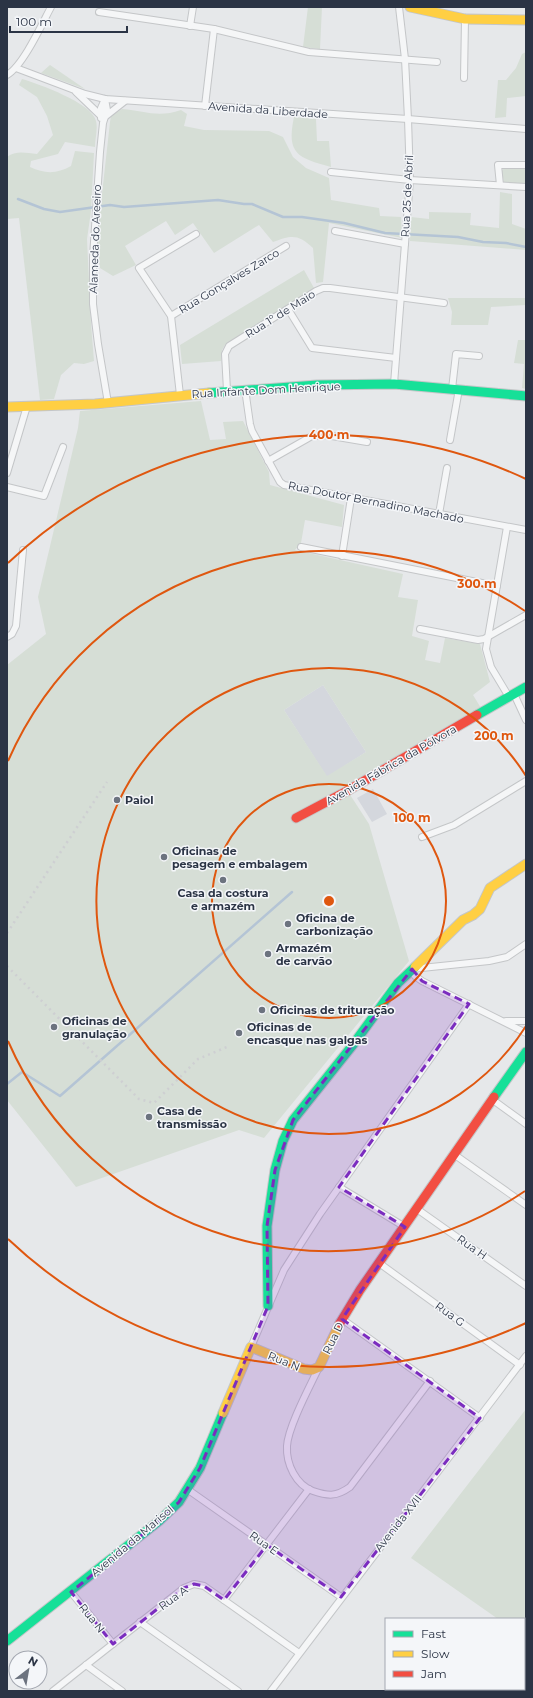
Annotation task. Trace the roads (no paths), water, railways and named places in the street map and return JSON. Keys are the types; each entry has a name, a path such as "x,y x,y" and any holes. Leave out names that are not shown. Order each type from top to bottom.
{"street":[{"path":"7,75 16,68 51,7"},
{"path":"190,26 193,7"},
{"name":"Rua 25 de Abril","path":"394,384 410,180 405,60 399,7"},
{"path":"410,7 465,19 526,20"},
{"path":"99,12 214,29 309,52 437,62"},
{"path":"464,78 465,19"},
{"path":"205,106 214,29"},
{"name":"Avenida da Liberdade","path":"16,68 75,91 105,99 408,119 526,129"},
{"name":"Alameda do Areeiro","path":"75,91 103,115"},
{"name":"Alameda do Areeiro","path":"105,99 107,107 103,115 93,238 94,304 98,344 108,403"},
{"path":"103,115 125,101"},
{"path":"500,185 498,165 526,165"},
{"path":"331,172 410,180 526,187"},
{"path":"334,231 405,244"},
{"path":"180,395 171,316 139,268 196,234"},
{"name":"Rua Gonçalves Zarco","path":"171,316 286,246"},
{"name":"Rua 1º de Maio","path":"226,390 224,359 226,350 229,346 323,288 444,303"},
{"path":"288,309 312,348 396,358"},
{"path":"450,440 455,389 456,354 479,356"},
{"name":"Rua Infante Dom Henrique","path":"7,407 108,403 226,390 317,385 394,384 526,396"},
{"name":"Rua Doutor Bernadino Machado","path":"245,389 250,424 268,461 280,482 284,485 526,530"},
{"path":"7,473 27,406"},
{"path":"268,461 312,436 326,435 367,442"},
{"path":"7,487 44,496 63,447"},
{"path":"439,514 446,468"},
{"path":"342,556 351,498"},
{"path":"508,527 486,648 491,667 526,720"},
{"path":"301,547 497,586"},
{"path":"7,637 12,634 16,626 23,550"},
{"path":"420,629 478,640 487,638 526,615"},
{"name":"Avenida Fábrica da Pólvora","path":"296,818 347,792 526,687"},
{"path":"422,837 454,825 526,780"},
{"path":"268,1306 267,1226 275,1170 283,1141 293,1120 352,1046 398,982 463,920 474,915 480,909 490,888 526,864"},
{"path":"412,969 489,961 507,956 526,944"},
{"path":"412,969 415,976 422,981 526,1033"},
{"path":"251,1347 284,1270 320,1214 469,1004"},
{"path":"500,1020 514,1022 526,1021"},
{"name":"Rua D","path":"430,1381 350,1487 341,1494 327,1495 309,1489 296,1479 289,1465 287,1446 293,1427 342,1319 360,1290 526,1052"},
{"path":"493,1100 526,1124"},
{"path":"455,1155 526,1205"},
{"path":"339,1187 405,1227"},
{"name":"Rua H","path":"417,1209 526,1286"},
{"name":"Rua G","path":"379,1263 520,1365"},
{"path":"342,1319 480,1418"},
{"name":"Rua N","path":"251,1347 304,1369 312,1370 319,1367"},
{"name":"Avenida da Marisol","path":"7,1642 159,1521 179,1502 200,1468 251,1347"},
{"name":"Avenida XVII","path":"271,1691 341,1597 480,1418 526,1356"},
{"name":"Rua E","path":"187,1489 341,1597"},
{"path":"224,1600 309,1489"},
{"name":"Rua A","path":"53,1691 184,1588 194,1584 204,1586 299,1653"},
{"name":"Rua N","path":"71,1592 113,1644"},
{"path":"140,1622 238,1691"},
{"path":"86,1665 122,1691"}],"waterway":[{"path":"18,199 44,209 60,212 110,205 124,207 218,200 252,204 283,217 302,217 344,223 385,233 458,237 483,242 506,243 526,247"},
{"path":"7,1084 22,1072 60,1096 292,892"}],"railway":[{"path":"7,933 107,782"},
{"path":"7,966 139,1099 154,1103 198,1059 227,1047"}],"place":[{"name":"Paiol","path":"117,800"},
{"name":"Oficinas de pesagem e embalagem","path":"164,857"},
{"name":"Casa da costura e armazém","path":"223,880"},
{"name":"Oficina de carbonização","path":"288,924"},
{"name":"Armazém de carvão","path":"268,954"},
{"name":"Oficinas de trituração","path":"262,1010"},
{"name":"Oficinas de granulação","path":"54,1027"},
{"name":"Oficinas de encasque nas galgas","path":"239,1033"},
{"name":"Casa de transmissão","path":"149,1117"}]}
